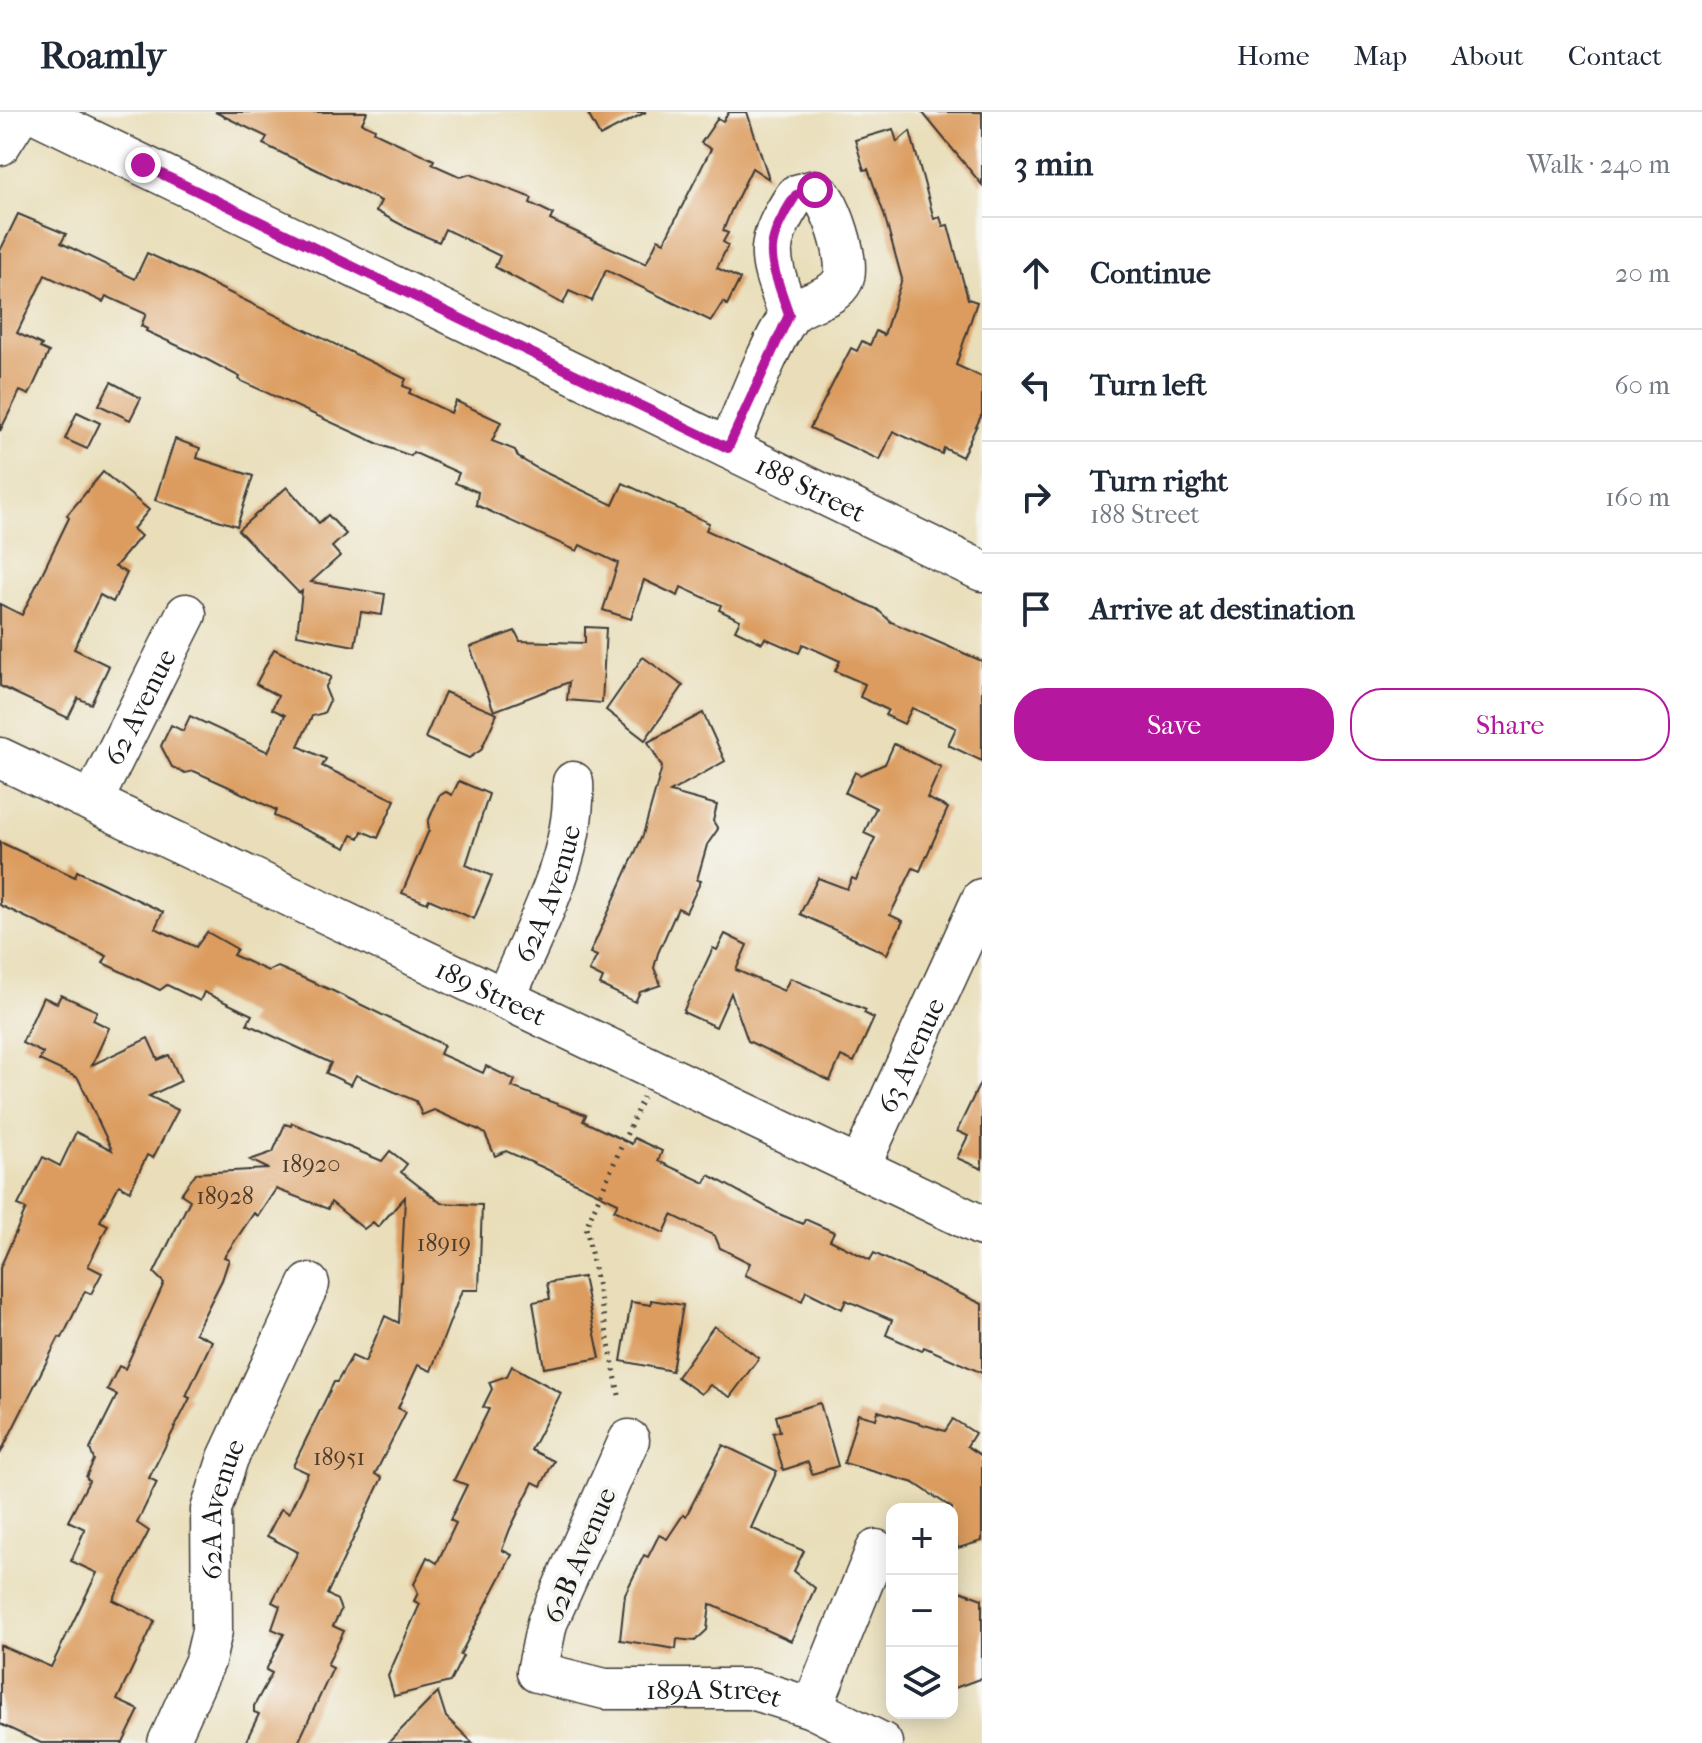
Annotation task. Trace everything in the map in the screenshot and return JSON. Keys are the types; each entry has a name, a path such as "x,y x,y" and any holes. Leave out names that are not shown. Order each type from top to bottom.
{"street":[{"path":"0,145 21,112"},
{"name":"188 Street","path":"33,112 982,571"},
{"path":"728,448 789,315"},
{"name":"62 Avenue","path":"93,800 186,614"},
{"name":"189 Street","path":"0,758 982,1226"},
{"name":"62A Avenue","path":"505,999 565,851 575,809 573,782"},
{"name":"63 Avenue","path":"859,1168 982,899"},
{"name":"62A Avenue","path":"168,1743 205,1661 212,1631 211,1510 228,1458 309,1284"},
{"name":"62B Avenue","path":"537,1672 547,1623 629,1440"},
{"path":"812,1708 876,1550"},
{"name":"189A Street","path":"537,1672 605,1689 752,1689 812,1708 882,1743"}],"path":[{"path":"619,1395 586,1227 645,1092"}],"building":[{"path":"215,112 367,112 362,123 375,129 374,132 434,160 432,164 461,177 470,174 532,198 530,203 553,214 550,220 646,264 658,239 664,242 711,149 701,143 718,118 723,121 729,112 747,112 769,179 752,168 731,211 723,231 728,233 723,242 728,245 717,268 740,279 727,305 723,302 711,321 606,270 592,301 569,291 563,304 495,267 500,256 445,229 439,242 413,231 376,211 381,201 263,144 267,137"},
{"path":"587,112 646,112 600,136"},
{"path":"922,112 982,112 982,185"},
{"path":"893,129 897,142 910,131 934,219 940,217 943,226 948,225 968,299 977,302 956,365 982,377 982,414 962,457 944,448 942,454 893,431 880,460 810,428 851,348 857,351 862,341 870,345 876,331 884,335 902,279 884,214 868,169 864,170 855,140"},
{"path":"18,214 66,234 61,243 135,279 147,253 406,379 403,386 411,389 409,393 451,413 456,401 501,422 492,441 515,450 518,457 540,470 613,505 623,483 709,523 706,530 877,609 891,622 982,661 982,761 948,745 956,728 912,708 904,724 885,715 888,710 860,697 865,684 835,671 840,661 803,644 799,653 765,638 762,643 735,630 740,620 719,610 721,605 681,587 678,596 644,580 631,619 603,610 618,563 580,545 577,551 476,505 478,492 455,483 459,473 413,452 411,456 381,445 239,380 240,377 146,331 141,326 146,314 106,296 103,302 45,275 17,333 42,345 40,348 49,352 29,395 20,391 0,431 0,251"},
{"path":"111,382 141,398 130,420 99,405"},
{"path":"77,412 100,423 87,449 65,439"},
{"path":"175,439 200,448 197,458 253,476 237,526 155,500"},
{"path":"103,472 149,510 133,529 141,536 115,567 127,573 113,602 100,595 74,649 109,666 91,704 78,698 68,718 0,686 0,604 22,615 69,518 67,515"},
{"path":"287,487 319,523 328,515 346,534 332,547 340,556 311,582 385,594 382,615 361,612 355,646 297,635 302,591 299,593 238,530"},
{"path":"585,627 606,628 602,703 567,700 569,682 494,711 470,647 515,631 520,641 585,643"},
{"path":"274,649 331,677 325,688 330,700 324,713 312,716 298,746 326,759 322,766 395,800 378,838 362,831 359,838 352,835 346,848 274,816 276,810 227,786 194,771 185,773 172,767 161,746 171,725 183,731 190,716 268,752 285,715 272,709 278,696 256,684"},
{"path":"643,657 683,686 645,740 606,710"},
{"path":"445,692 497,714 481,750 469,758 425,738"},
{"path":"703,713 725,761 670,792 717,805 713,821 718,829 707,845 697,880 701,881 686,912 678,908 658,953 654,968 661,985 640,992 635,1002 600,985 603,978 589,971 597,956 590,953 643,835 662,767 648,742"},
{"path":"894,744 941,767 927,798 948,808 920,871 913,868 890,915 903,921 887,954 800,914 818,878 847,889 852,878 856,880 875,838 864,833 876,808 845,793 855,772 860,775 885,764"},
{"path":"459,781 489,794 466,865 492,876 474,919 429,899 427,903 402,893 429,830 428,822 439,796 446,792 452,795"},
{"path":"0,842 75,877 77,871 163,912 155,928 196,947 207,932 237,949 233,955 268,971 278,967 333,991 444,1045 440,1054 483,1073 486,1066 515,1080 512,1087 586,1115 583,1121 632,1144 634,1138 662,1151 658,1161 705,1183 709,1175 779,1214 803,1224 805,1219 834,1232 830,1240 870,1260 874,1253 982,1304 982,1373 924,1347 922,1351 886,1335 892,1320 846,1300 842,1309 806,1291 802,1301 745,1275 750,1263 720,1248 715,1236 672,1215 664,1233 614,1210 618,1203 542,1167 506,1151 495,1156 485,1134 479,1130 434,1110 422,1115 416,1101 356,1075 351,1085 326,1073 331,1063 247,1024 252,1015 204,992 200,1001 167,985 160,990 103,963 107,956 0,905"},
{"path":"725,934 747,945 736,970 784,991 790,978 866,1010 864,1013 874,1018 854,1062 841,1056 830,1081 748,1041 731,993 716,1027 683,1012 713,948 717,950"},
{"path":"61,995 97,1011 93,1020 109,1028 92,1065 148,1038 158,1060 169,1055 181,1081 149,1096 178,1110 153,1158 147,1155 130,1191 119,1185 100,1221 108,1225 88,1266 102,1273 91,1294 85,1291 62,1338 59,1337 0,1454 0,1268 26,1209 18,1205 43,1157 60,1166 76,1132 112,1150 78,1078 39,1060 43,1053 22,1043 43,997 57,1003"},
{"path":"982,1079 982,1169 957,1158 968,1136 957,1131"},
{"path":"292,1123 382,1161 390,1151 407,1164 401,1172 441,1203 482,1205 479,1290 462,1290 431,1371 418,1365 398,1408 406,1412 375,1474 382,1478 327,1594 337,1600 341,1610 333,1626 344,1631 327,1665 333,1668 298,1743 245,1743 259,1714 254,1712 254,1706 272,1673 266,1670 284,1634 272,1629 280,1606 272,1602 298,1552 267,1536 281,1509 289,1513 308,1473 293,1466 334,1382 337,1382 352,1356 365,1362 385,1316 399,1323 405,1197 378,1227 373,1222 364,1229 331,1202 328,1209 276,1189 258,1216 254,1213 224,1257 229,1259 222,1280 195,1333 212,1341 186,1396 190,1398 149,1478 157,1482 137,1523 149,1531 113,1600 155,1621 117,1700 139,1710 123,1743 41,1743 0,1724 0,1645 51,1667 97,1573 71,1561 85,1529 68,1521 89,1481 86,1477 94,1460 90,1449 117,1395 107,1390 119,1366 125,1369 164,1283 154,1273 190,1200 181,1194 196,1173 269,1169 250,1160 273,1152 285,1124 291,1126"},
{"path":"583,1277 600,1358 544,1368 533,1302 550,1299 547,1283"},
{"path":"651,1300 683,1305 672,1371 621,1361 631,1302 651,1305"},
{"path":"714,1326 759,1358 730,1397 710,1385 701,1394 677,1377"},
{"path":"512,1366 561,1393 531,1450 554,1461 541,1486 533,1482 510,1529 502,1550 512,1555 460,1655 463,1656 450,1682 394,1696 388,1676 420,1604 414,1601 418,1593 414,1584 427,1557 437,1563 456,1523 450,1520 467,1485 454,1480 489,1409 483,1407 492,1389 489,1382 507,1376"},
{"path":"820,1403 838,1466 812,1474 808,1462 783,1470 773,1433 780,1431 776,1416"},
{"path":"878,1411 945,1431 953,1419 975,1433 967,1446 982,1456 982,1541 958,1548 958,1503 944,1503 914,1483 844,1463 858,1414 876,1419"},
{"path":"723,1445 777,1471 751,1528 804,1551 794,1571 815,1588 791,1641 710,1604 707,1630 695,1641 677,1639 676,1649 620,1640 625,1594 644,1555 648,1557 659,1535 667,1539 683,1515 686,1516"},
{"path":"960,1591 982,1599 982,1678 958,1687 958,1647"},
{"path":"438,1692 446,1717 473,1743 388,1743"}],"route":[{"path":"143,165 728,448 789,315 772,264 772,242 796,195 804,190 815,190"}]}
